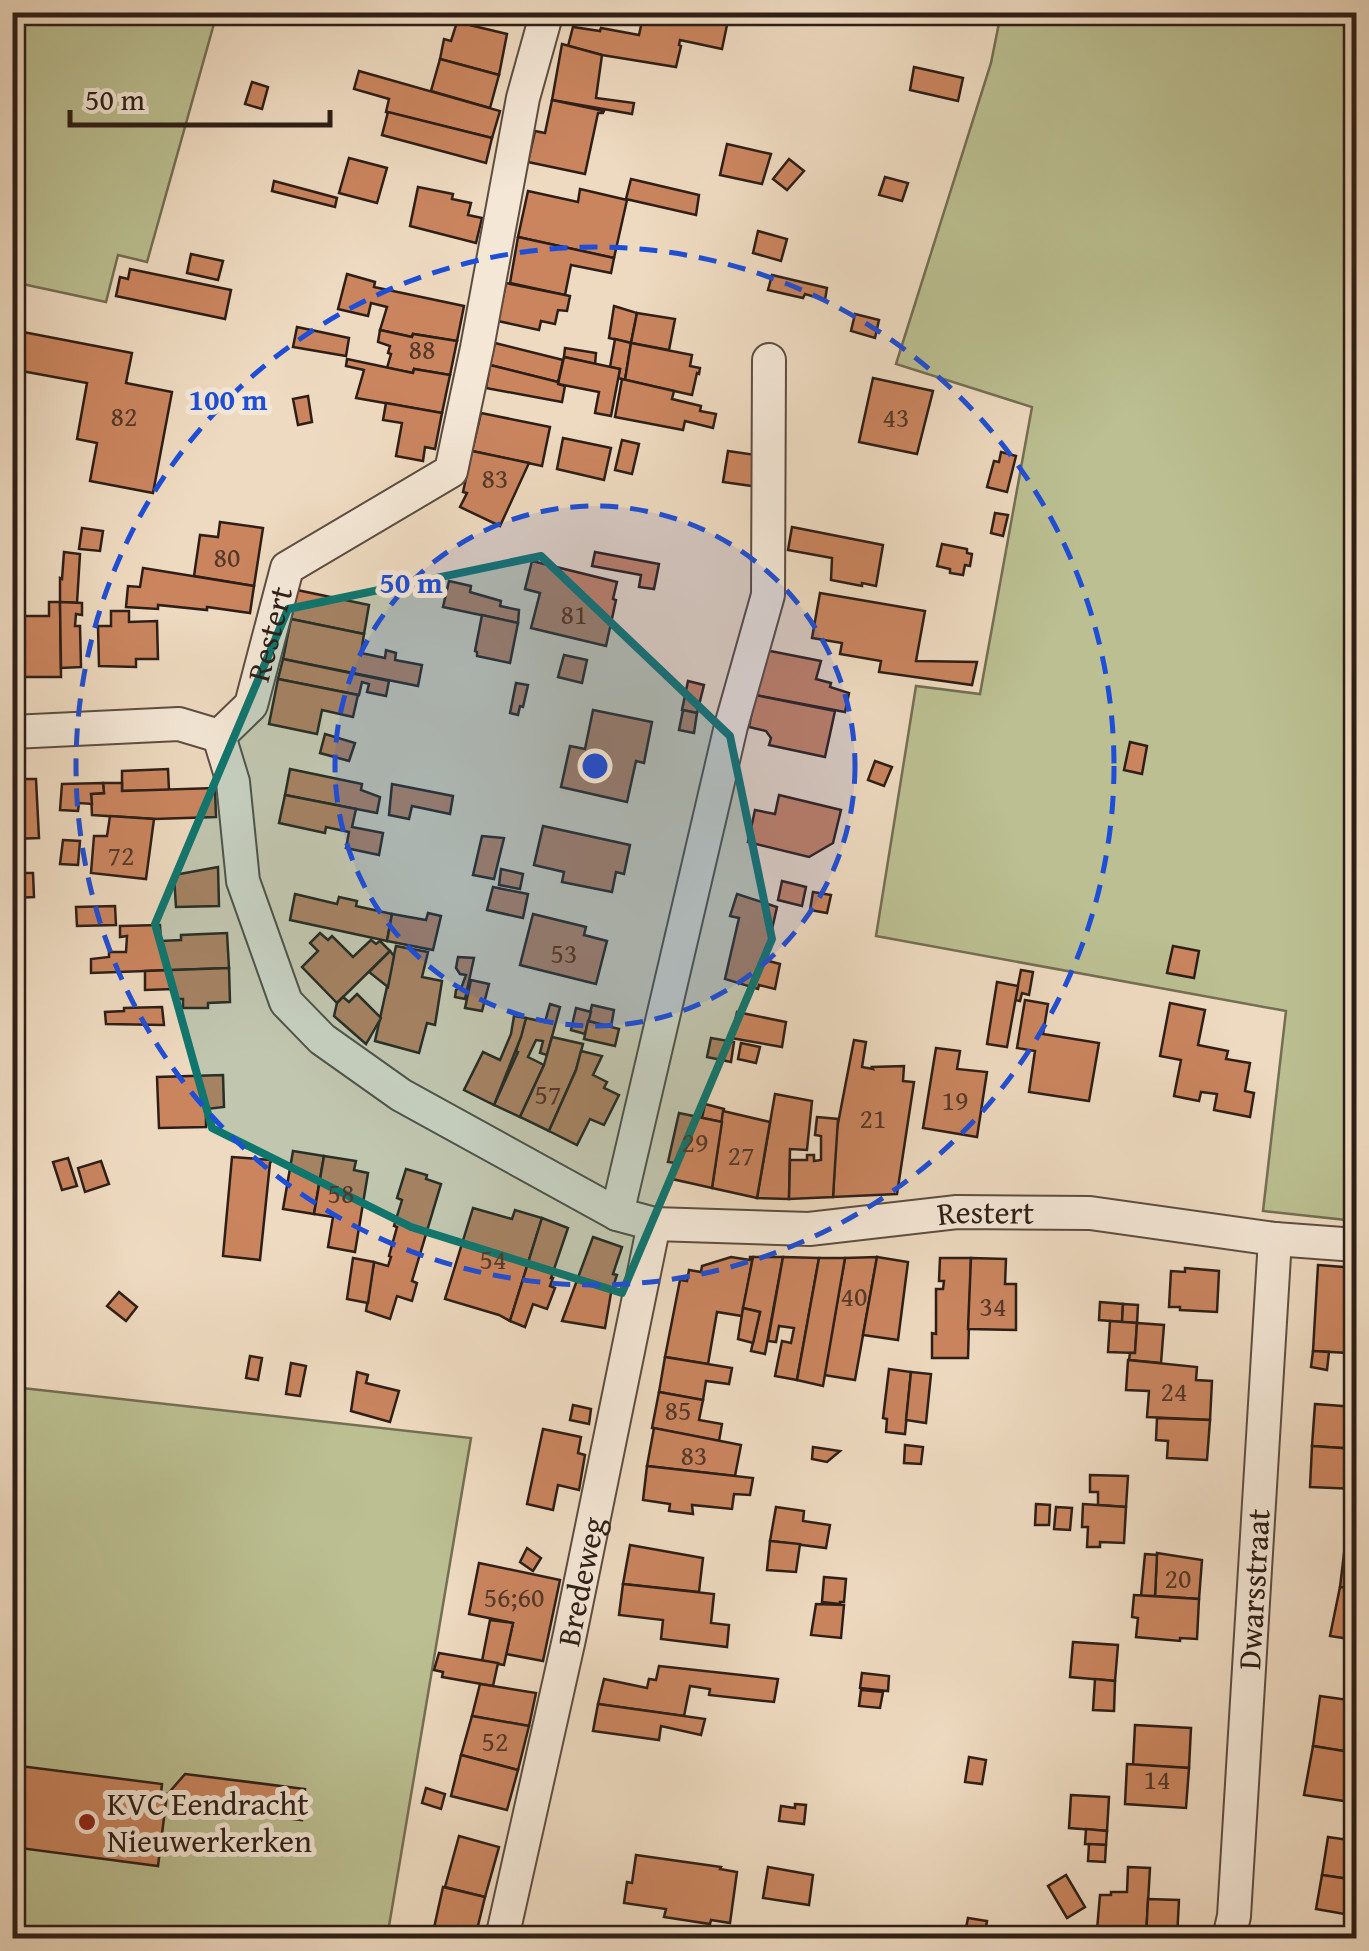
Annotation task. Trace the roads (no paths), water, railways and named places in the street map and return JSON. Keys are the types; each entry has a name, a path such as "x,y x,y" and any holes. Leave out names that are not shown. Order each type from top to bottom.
{"street":[{"name":"Restert","path":"547,12 523,98 451,471 288,568 251,706 220,736 233,782 243,881 286,1002 322,1039 401,1096 617,1214 654,1224 809,1229 957,1212 1090,1213 1356,1245"},
{"path":"617,1214 731,726 768,595 769,360"},
{"path":"12,732 180,724 220,736"},
{"name":"Bredeweg","path":"502,1938 569,1640 654,1224"},
{"name":"Dwarsstraat","path":"1229,1938 1234,1916 1275,1238"}],"place":[{"name":"KVC Eendracht Nieuwerkerken","path":"87,1822"}]}
